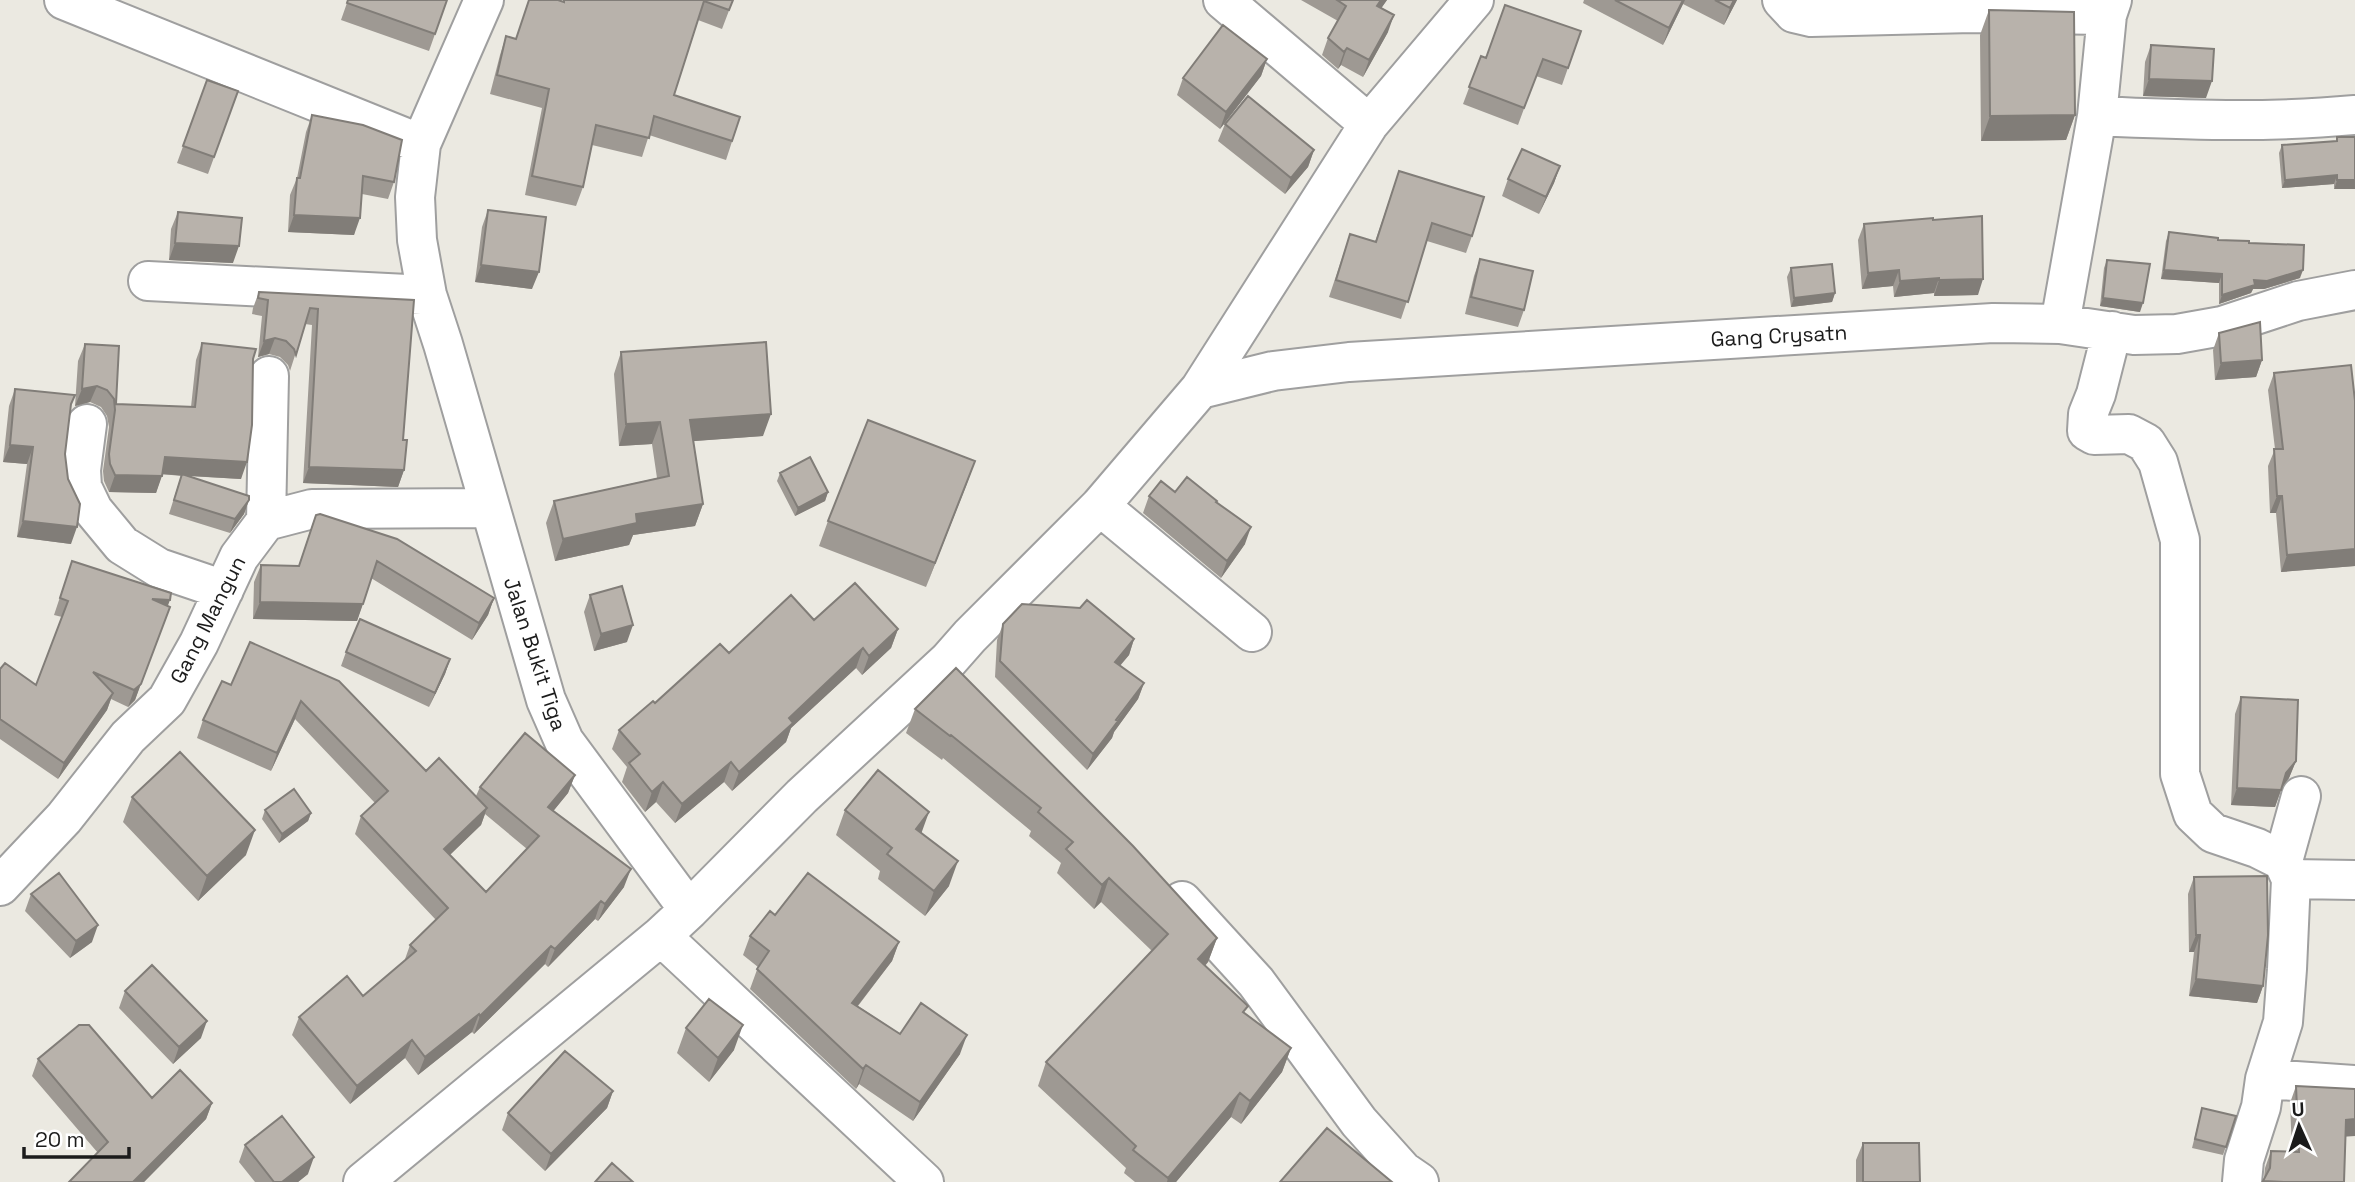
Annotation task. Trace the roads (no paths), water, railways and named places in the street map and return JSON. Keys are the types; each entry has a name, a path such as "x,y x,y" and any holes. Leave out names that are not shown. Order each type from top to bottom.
{"street":[{"path":"64,0 421,144"},
{"name":"Jalan Bukit Tiga","path":"484,0 421,144 415,197 417,240 427,295 546,700 564,741 689,910"},
{"path":"1223,0 1369,124"},
{"path":"363,1182 661,936 803,796 958,671 970,636 1100,506 1200,389 1369,124 1474,0"},
{"path":"1782,0 1794,13 1811,17 2109,7 2097,116 2060,324"},
{"path":"2097,116 2197,120 2314,119 2355,114"},
{"path":"149,281 427,295"},
{"name":"Gang Crysatn","path":"1200,389 1273,371 1349,362 1993,323 2060,324 2134,335 2177,334 2222,326 2298,301 2355,290"},
{"path":"2112,331 2096,394 2088,414 2087,431 2094,435 2129,434 2146,443 2158,462 2180,540 2180,774 2193,814 2213,833 2257,848 2287,870 2355,880"},
{"path":"269,376 266,521 312,509 489,508"},
{"path":"88,424 81,470 82,487 93,510 122,545 159,568 224,590"},
{"path":"1100,506 1252,632"},
{"name":"Gang Mangun","path":"0,886 64,818 128,737 167,700 199,643 239,557 266,521"},
{"path":"2242,1182 2245,1160 2262,1107 2265,1079 2283,1022 2287,969 2287,870 2301,796"},
{"path":"1158,874 1256,982 1359,1122 1405,1178"},
{"path":"661,936 925,1182"},
{"path":"2265,1079 2355,1085"}]}
